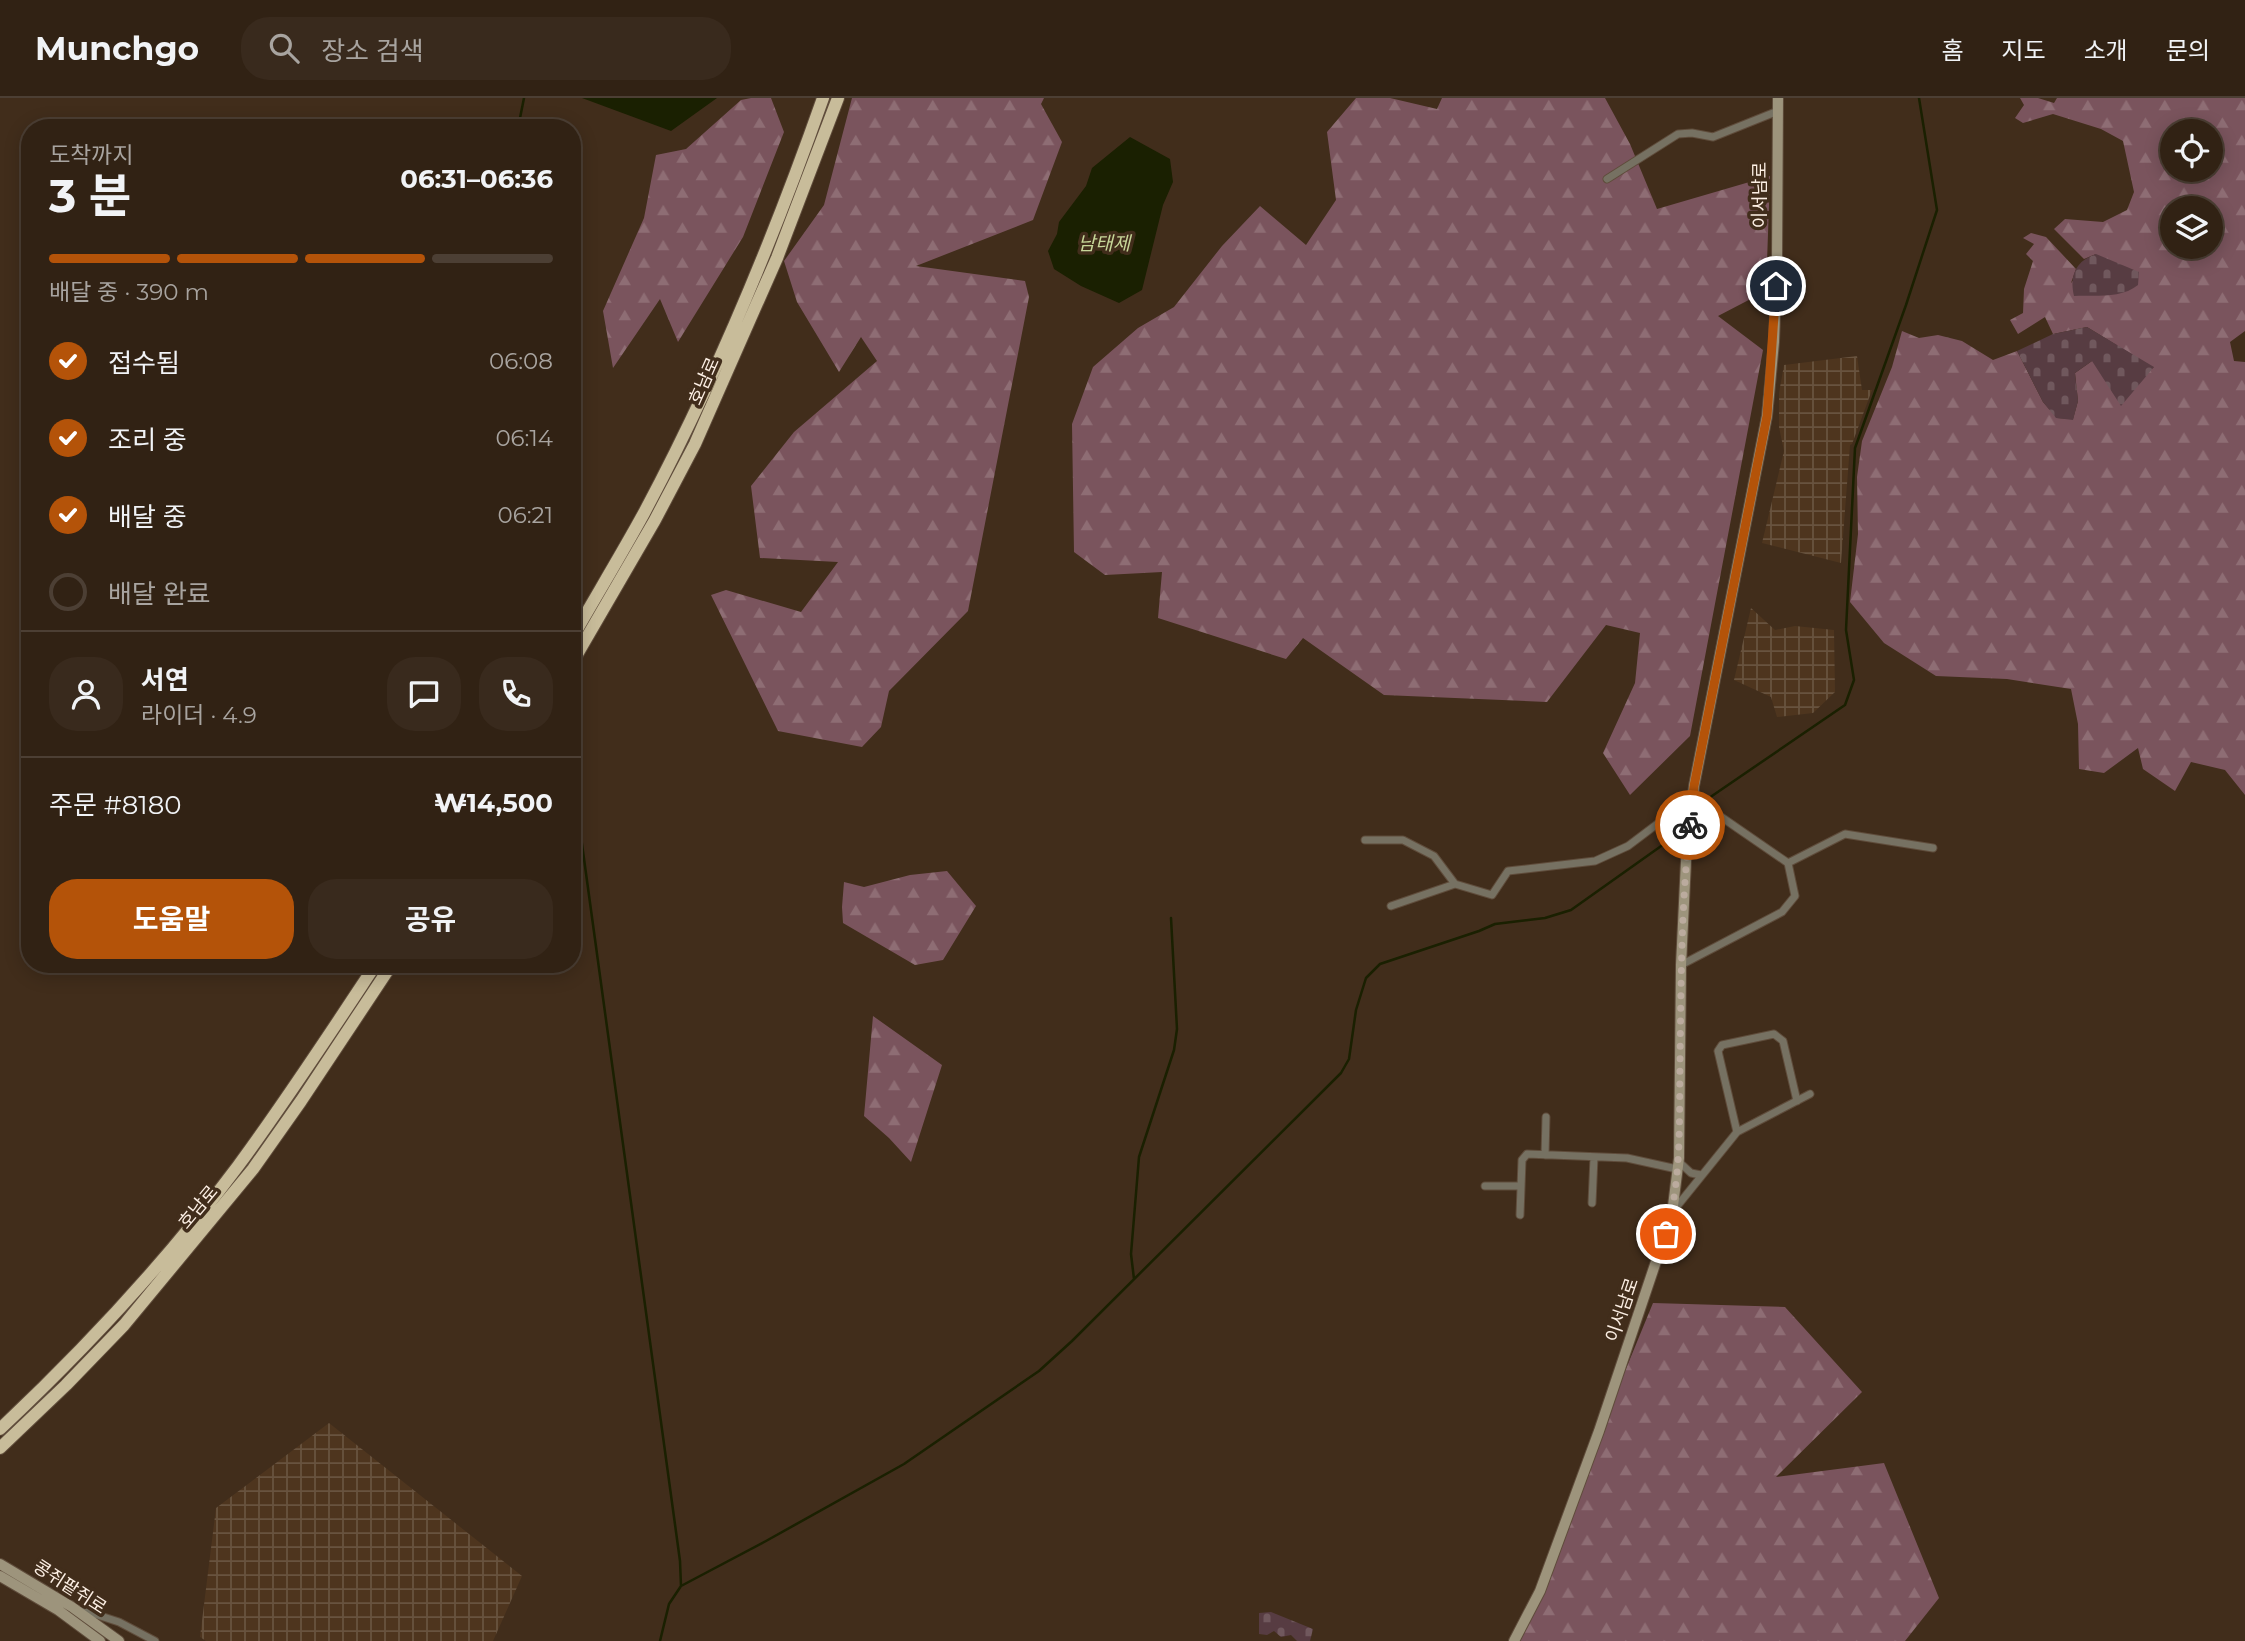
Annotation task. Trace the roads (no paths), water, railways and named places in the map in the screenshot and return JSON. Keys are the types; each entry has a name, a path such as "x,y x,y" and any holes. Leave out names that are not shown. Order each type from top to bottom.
{"highway":[{"name":"호남로","path":"581,622 644,513 724,350 770,243 823,98"},
{"name":"호남로","path":"581,647 655,520 695,444 777,258 838,98"},
{"name":"호남로","path":"0,1429 101,1328 182,1236 238,1166 370,973"},
{"name":"호남로","path":"0,1447 124,1325 253,1169 302,1101 386,973"}],"main road":[{"name":"이서남로","path":"1514,1641 1540,1591 1600,1431 1672,1214 1678,1165 1681,965 1686,861 1694,786 1767,416 1774,342 1777,262 1778,98"},
{"name":"콩쥐팥쥐로","path":"0,1564 72,1607 119,1641"},
{"name":"콩쥐팥쥐로","path":"0,1576 58,1609 100,1641"}],"street":[{"path":"1607,179 1678,134 1692,133 1713,137 1778,111"},
{"path":"1391,906 1455,884 1492,895 1508,871 1595,861 1628,846 1681,806 1714,812 1788,863 1795,896 1782,912 1681,965"},
{"path":"1788,863 1845,834 1933,848"},
{"path":"1365,840 1403,840 1434,856 1455,884"},
{"path":"1737,1132 1718,1051 1722,1045 1774,1034 1783,1041 1797,1101"},
{"path":"1672,1214 1737,1132 1810,1094"},
{"path":"1545,1155 1546,1117"},
{"path":"1520,1215 1522,1160 1527,1154 1627,1158 1678,1165 1691,1173 1701,1175"},
{"path":"1592,1203 1594,1157"},
{"path":"1485,1186 1521,1186"},
{"path":"72,1607 119,1622 155,1641"}],"water":[{"path":"582,98 717,98 671,131"},
{"name":"남태제","path":"1130,137 1170,159 1173,182 1163,205 1142,290 1119,303 1081,286 1054,269 1048,251 1057,234 1059,222 1086,186 1092,168"}],"waterway":[{"path":"520,119 524,98"},
{"path":"1709,798 1845,705 1854,680 1846,630 1855,448 1937,210 1919,98"},
{"path":"660,1641 669,1604 681,1586 904,1464 1039,1371 1072,1341 1341,1073 1349,1059 1356,1010 1366,978 1380,964 1495,924 1545,918 1571,910 1664,844 1680,827"},
{"path":"581,837 680,1561 681,1586"},
{"path":"1134,1279 1131,1254 1139,1157 1174,1050 1177,1029 1171,918"}]}
